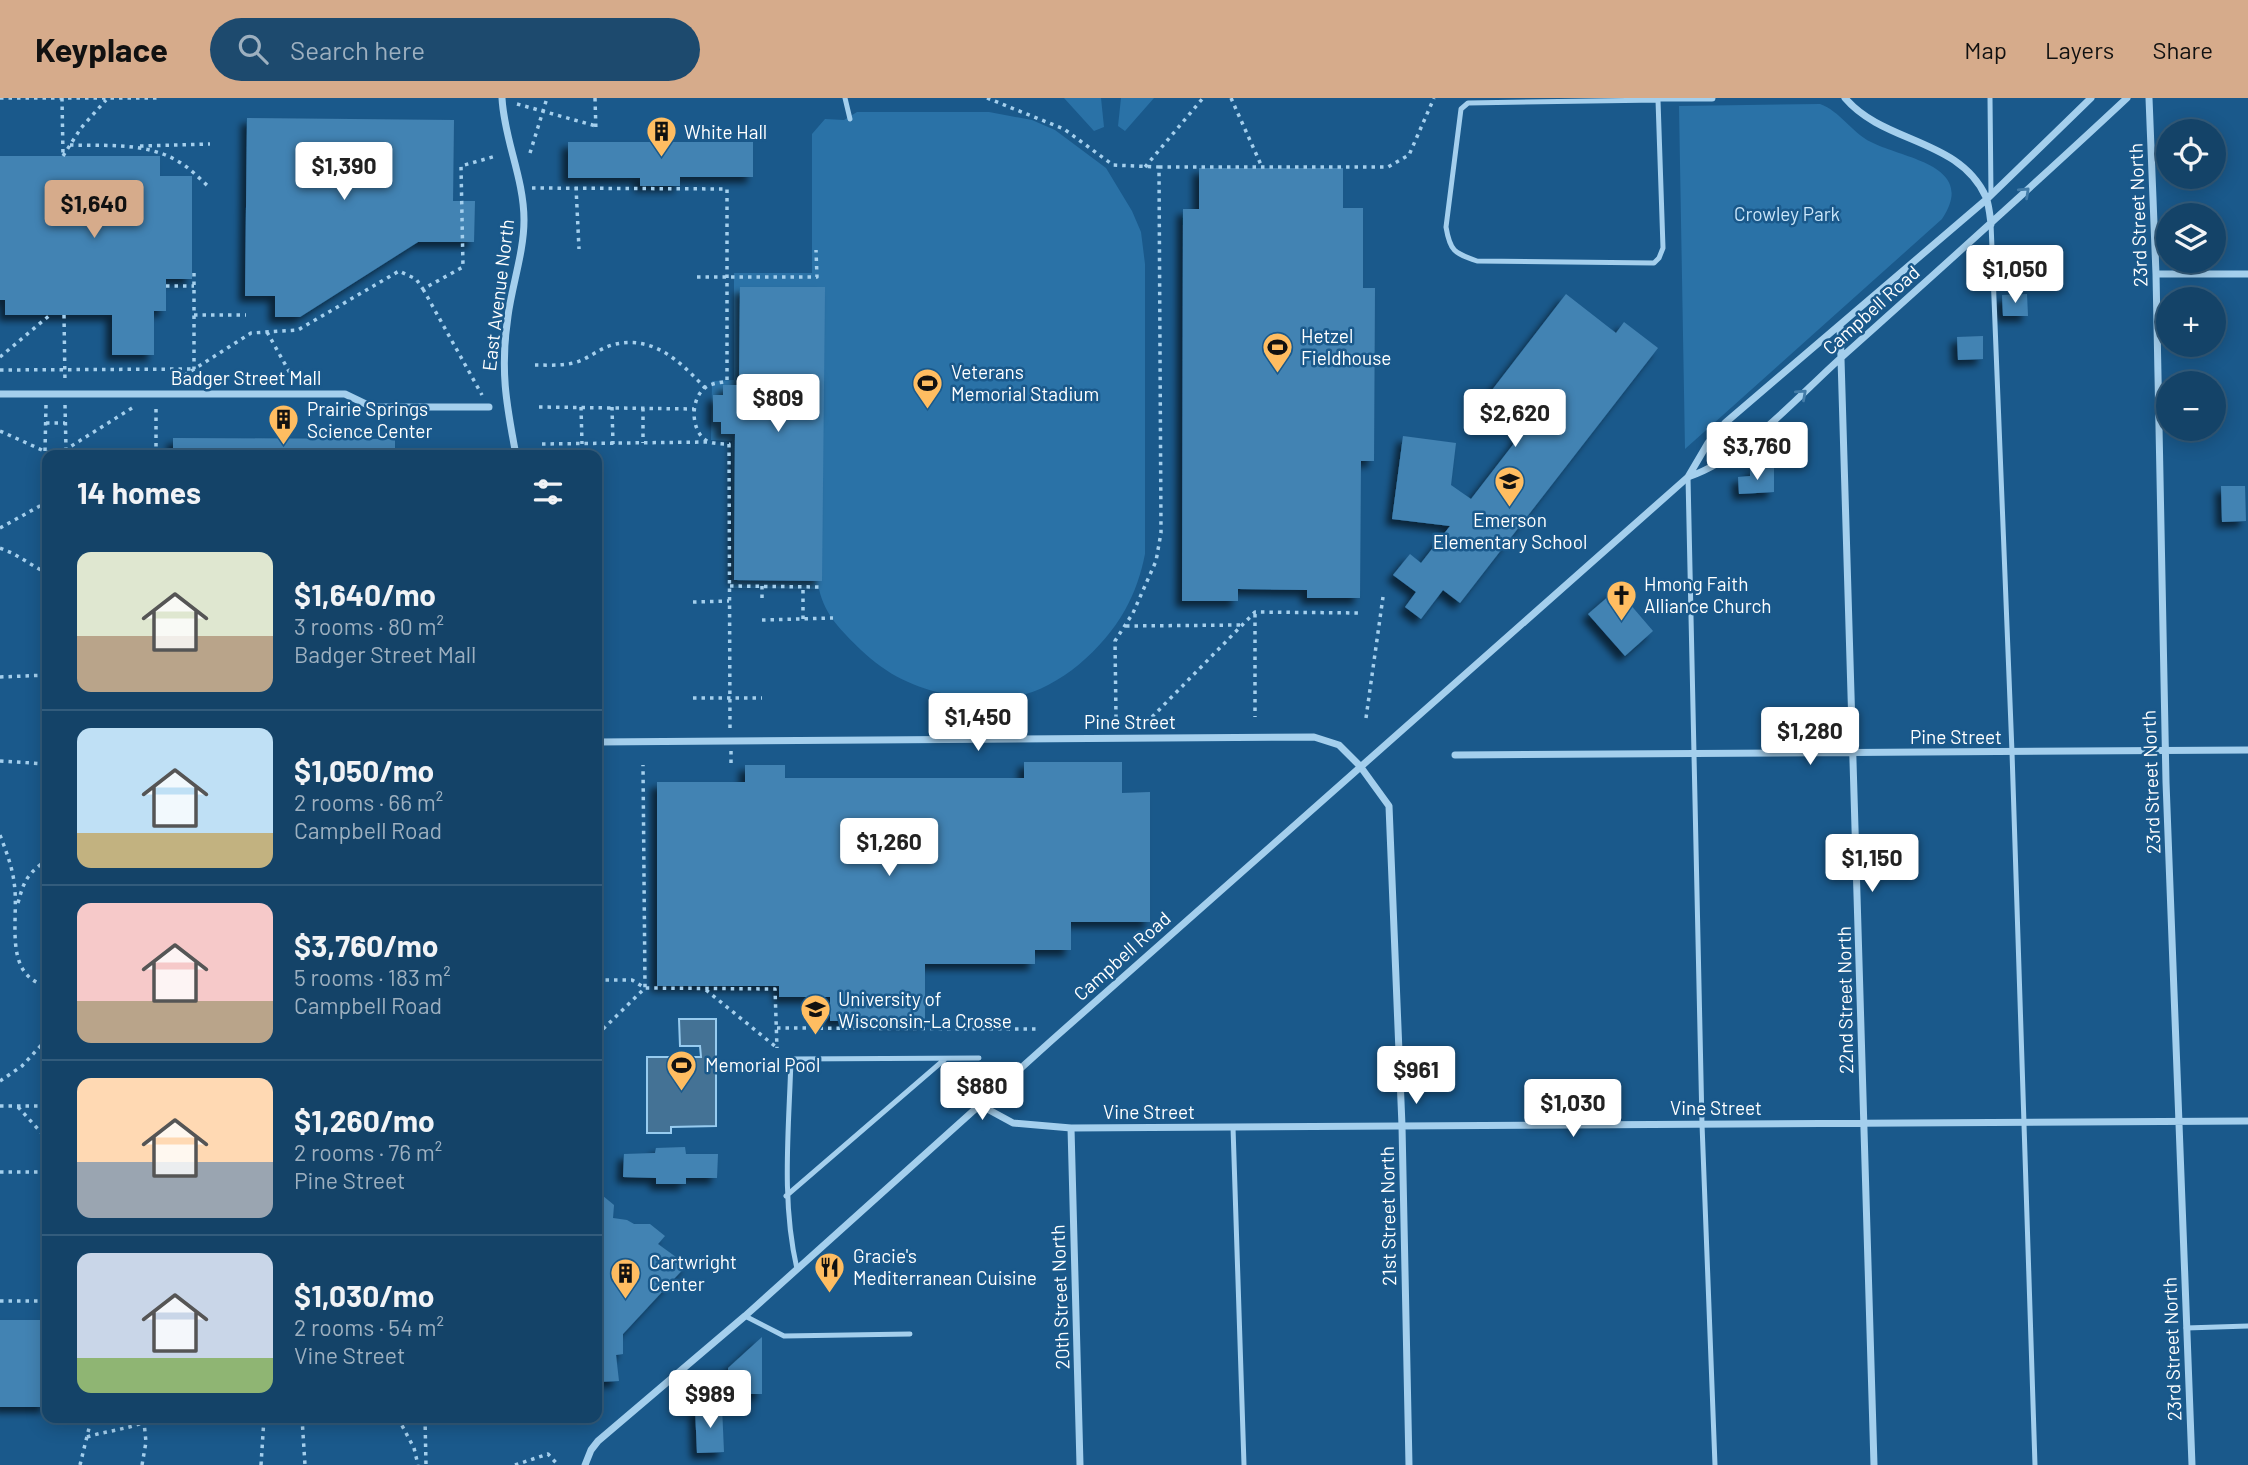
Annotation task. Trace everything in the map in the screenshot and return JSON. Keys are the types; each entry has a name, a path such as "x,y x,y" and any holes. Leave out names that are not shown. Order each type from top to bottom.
{"street":[{"name":"East Avenue North","path":"502,98 524,222 503,351 504,393 515,450"},
{"path":"1658,99 1712,98"},
{"path":"1845,98 1871,122 1930,146 1962,165 1989,197 1991,224"},
{"name":"Campbell Road","path":"585,1465 598,1441 745,1316 1360,766 1688,477 1708,443 1725,423 1989,197 2091,98"},
{"name":"Campbell Road","path":"1688,477 1727,458 1757,435 2127,98"},
{"name":"23rd Street North","path":"2149,98 2156,274 2165,751 2192,1465"},
{"path":"2156,274 2248,274"},
{"name":"22nd Street North","path":"1840,325 1874,1465"},
{"name":"Badger Street Mall","path":"0,394 345,394 372,407 489,407"},
{"name":"Pine Street","path":"602,742 1314,737 1339,745 1360,766"},
{"name":"Pine Street","path":"1455,755 2248,750"},
{"name":"21st Street North","path":"1360,766 1389,806 1402,1126 1409,1465"},
{"name":"Vine Street","path":"980,1105 1013,1123 1071,1128 2248,1121"},
{"name":"20th Street North","path":"1071,1128 1080,1465"}],"lane":[{"path":"845,98 850,120"},
{"path":"1989,197 1990,98"},
{"path":"1658,99 1663,248 1654,262 1477,261 1458,254 1449,245 1446,227 1461,109 1468,103 1658,99"},
{"path":"1991,224 2012,752 2035,1465"},
{"path":"1688,477 1702,1124 1715,1465"},
{"path":"797,1269 791,1246 786,1196 791,1059 979,1058"},
{"path":"786,1196 945,1059"},
{"path":"1233,1127 1244,1465"},
{"path":"745,1316 784,1336 910,1334"},
{"path":"2186,1328 2248,1326"}],"path":[{"path":"0,98 160,98"},
{"path":"62,98 63,156 107,99"},
{"path":"530,153 547,98"},
{"path":"595,98 596,132"},
{"path":"987,98 1064,129 1114,165 1145,167 1388,167 1409,155 1434,98"},
{"path":"1145,167 1203,98"},
{"path":"1231,98 1262,167"},
{"path":"517,104 596,126"},
{"path":"70,145 210,144"},
{"path":"135,146 166,155 183,164 210,188"},
{"path":"423,289 463,267 461,166 496,156"},
{"path":"1116,717 1115,641 1126,626 1156,561 1161,533 1159,167"},
{"path":"576,187 579,249"},
{"path":"520,188 727,189 727,381 705,388 699,394 694,408 696,426 709,442"},
{"path":"697,277 817,277 816,250"},
{"path":"156,450 156,393 251,333 298,330 399,271 416,279 423,289 489,407"},
{"path":"194,273 194,369 211,393"},
{"path":"166,286 194,286"},
{"path":"0,357 50,315"},
{"path":"64,315 66,449"},
{"path":"194,315 246,315"},
{"path":"267,332 301,393"},
{"path":"535,365 575,363 614,344 638,343 659,348 672,356 705,388"},
{"path":"0,370 194,369"},
{"path":"46,450 47,393"},
{"path":"66,449 134,407"},
{"path":"539,407 694,408"},
{"path":"581,407 582,444"},
{"path":"612,407 613,444"},
{"path":"643,408 643,443"},
{"path":"46,423 66,423"},
{"path":"0,431 44,450"},
{"path":"542,444 729,444 731,763"},
{"path":"0,528 42,505"},
{"path":"0,548 12,552 42,571"},
{"path":"730,586 819,587"},
{"path":"762,586 762,601"},
{"path":"803,587 803,619"},
{"path":"1366,718 1383,597"},
{"path":"693,602 730,601"},
{"path":"1255,612 1255,717"},
{"path":"1152,717 1255,612 1361,613"},
{"path":"762,620 833,618"},
{"path":"1126,626 1242,625"},
{"path":"0,677 42,675"},
{"path":"693,698 762,698"},
{"path":"0,761 42,764"},
{"path":"602,1030 645,988 643,765"},
{"path":"0,835 15,883 16,955 24,973 35,983 42,985"},
{"path":"16,908 24,882 31,871 42,863"},
{"path":"602,980 632,980 645,988 775,989 777,1048"},
{"path":"706,989 791,1059"},
{"path":"777,1028 1037,1029"},
{"path":"0,1081 22,1066 42,1044"},
{"path":"0,1106 42,1106"},
{"path":"17,1106 42,1134"},
{"path":"0,1172 42,1171"},
{"path":"0,1301 42,1300"},
{"path":"87,1437 140,1423"},
{"path":"142,1465 146,1442 144,1423"},
{"path":"261,1465 264,1423"},
{"path":"302,1423 305,1465"},
{"path":"401,1423 414,1448 418,1465"},
{"path":"425,1423 426,1465"},
{"path":"80,1465 90,1424"},
{"path":"515,1465 548,1454 558,1465"}],"green space":[{"path":"1064,98 1101,98 1104,127 1094,131"},
{"path":"1121,98 1154,98 1125,131 1118,126"},
{"name":"Crowley Park","path":"1820,104 1871,142 1917,160 1944,175 1951,187 1951,201 1942,219 1685,449 1679,106"},
{"name":"Veterans Memorial Stadium","path":"857,112 989,112 1032,120 1055,130 1106,168 1132,211 1141,232 1145,264 1145,554 1129,603 1105,639 1063,676 1031,693 982,699 925,689 891,673 861,650 830,615 819,589 732,588 732,441 711,440 712,381 734,380 734,273 812,273 812,134 825,119 844,120"}],"shaded area":[{"name":"Memorial Pool","path":"679,1019 716,1019 716,1126 671,1127 671,1133 647,1133 647,1057 701,1057 700,1046 680,1046"}],"building":[{"path":"247,118 454,120 453,201 475,201 474,242 418,242 300,317 275,317 275,296 245,296"},
{"name":"White Hall","path":"568,142 753,142 753,177 680,177 680,186 640,186 640,178 568,178"},
{"path":"0,156 160,156 160,176 192,176 192,279 166,279 166,311 154,311 154,355 112,355 112,315 5,315 5,300 0,300"},
{"name":"Hetzel Fieldhouse","path":"1199,168 1343,168 1343,208 1363,208 1363,288 1375,288 1374,461 1361,461 1360,598 1307,598 1307,590 1238,589 1238,601 1182,601 1183,209 1199,209"},
{"path":"740,287 825,287 822,581 734,580 735,434 721,434 721,422 713,422 713,395 723,395 723,385 739,385"},
{"path":"1566,294 1616,333 1624,322 1658,348 1460,603 1443,590 1421,619 1405,607 1416,592 1393,575 1410,554 1421,563 1450,526 1392,519 1403,436 1456,443 1451,485 1471,499 1532,420 1492,390"},
{"path":"2027,294 2028,316 2003,316 2002,295"},
{"path":"1983,336 1983,359 1958,360 1957,337"},
{"name":"Prairie Springs Science Center","path":"173,438 395,439 395,450 173,450"},
{"path":"1774,468 1774,492 1739,494 1738,477 1750,476 1750,469"},
{"path":"2221,486 2245,486 2246,521 2222,522"},
{"name":"Hmong Faith Alliance Church","path":"1617,589 1653,631 1625,656 1588,614"},
{"path":"1024,762 1122,762 1122,793 1150,792 1150,922 1071,922 1071,950 1035,950 1035,964 925,964 925,1021 830,1021 830,997 779,997 779,986 657,986 657,782 745,782 745,765 785,765 785,778 1024,778"},
{"path":"685,1147 686,1154 718,1154 717,1178 686,1178 686,1184 656,1184 656,1178 623,1177 624,1154 655,1153 656,1148"},
{"name":"Cartwright Center","path":"602,1195 614,1205 613,1218 634,1224 650,1224 665,1236 658,1244 687,1265 623,1334 623,1354 616,1355 619,1381 602,1382"},
{"path":"0,1320 42,1320 42,1407 0,1407"},
{"path":"762,1337 762,1394 748,1394 748,1402 728,1402 728,1368"},
{"path":"722,1407 724,1452 697,1453 695,1408"}],"place":[{"name":"White Hall","path":"661,159"},
{"name":"Hetzel Fieldhouse","path":"1278,374"},
{"name":"Veterans Memorial Stadium","path":"928,410"},
{"name":"Prairie Springs Science Center","path":"284,447"},
{"name":"Emerson Elementary School","path":"1510,508"},
{"name":"Hmong Faith Alliance Church","path":"1621,622"},
{"name":"University of Wisconsin-La Crosse","path":"815,1037"},
{"name":"Memorial Pool","path":"682,1092"},
{"name":"Gracie's Mediterranean Cuisine","path":"830,1294"},
{"name":"Cartwright Center","path":"626,1300"}]}
